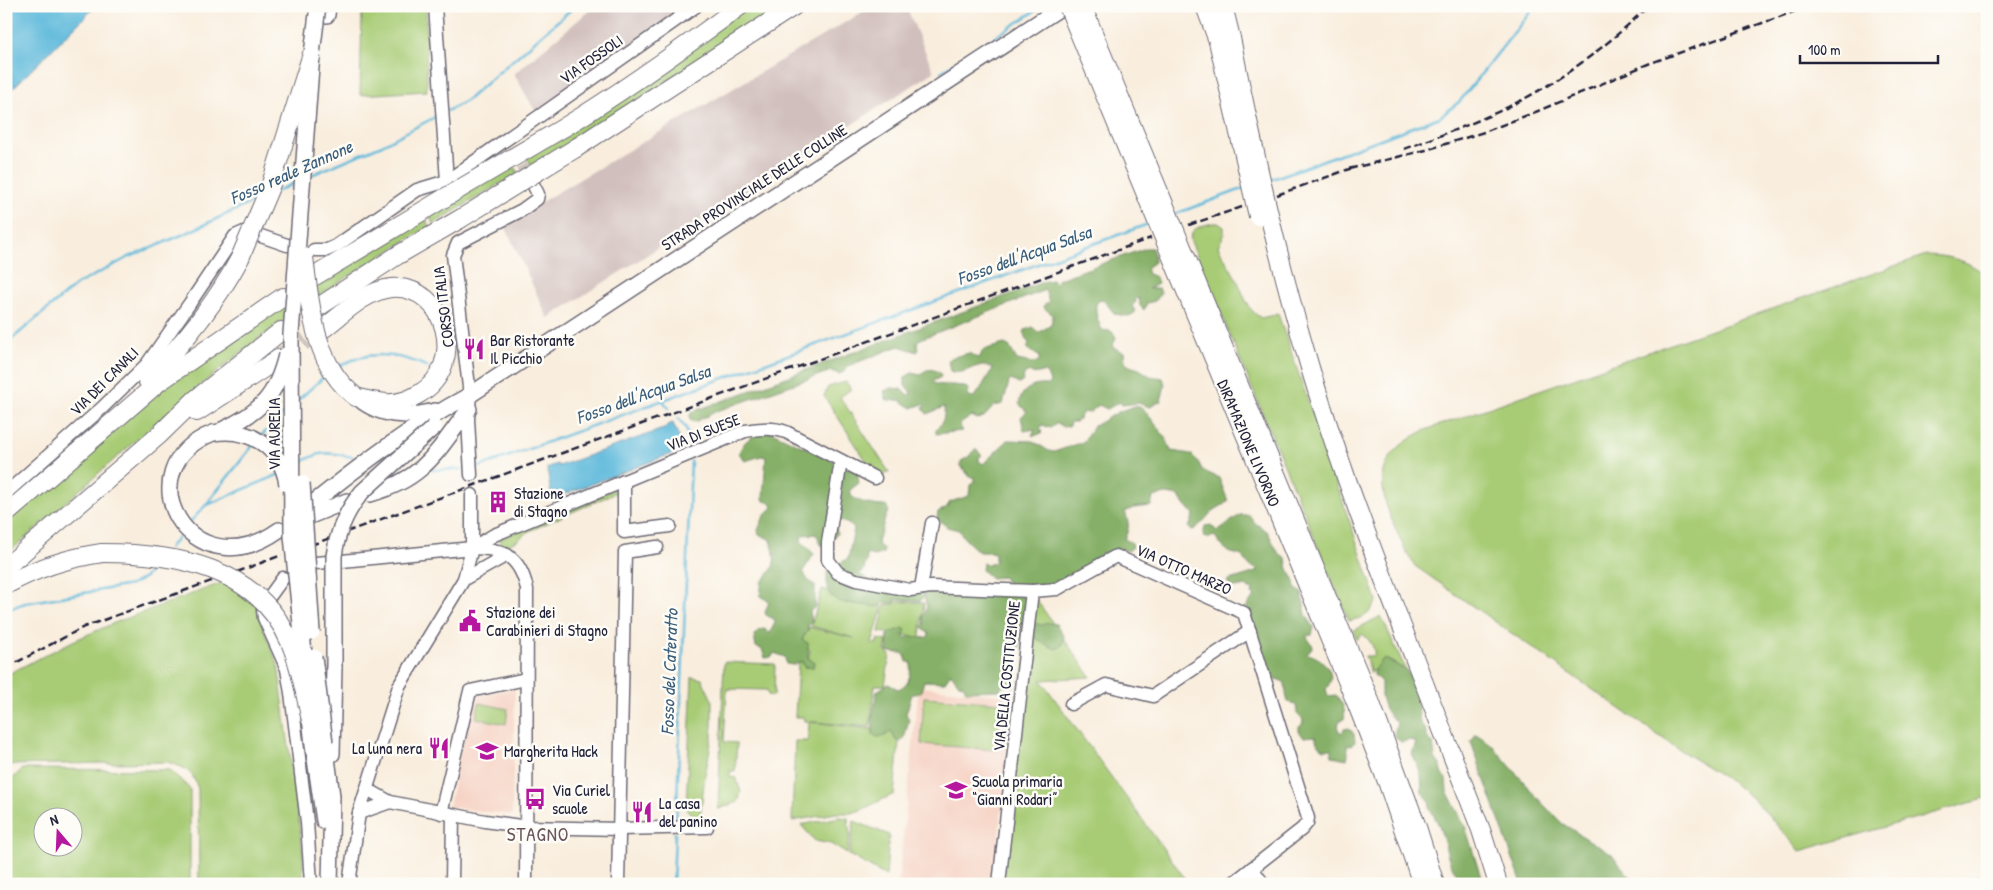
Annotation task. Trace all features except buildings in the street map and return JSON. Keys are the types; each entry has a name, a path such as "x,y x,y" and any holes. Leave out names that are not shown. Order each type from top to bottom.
{"highway":[{"path":"315,276 446,189 563,128 605,102 678,52 740,6"},
{"path":"317,308 398,255 576,148 794,6"},
{"name":"DIRAMAZIONE LIVORNO","path":"1082,6 1364,704 1388,784 1422,884"},
{"path":"1205,6 1224,39"},
{"path":"1214,6 1285,282 1311,372 1363,526 1474,830 1491,884"},
{"path":"1223,6 1224,39"},
{"path":"1224,39 1228,6"},
{"name":"DIRAMAZIONE LIVORNO","path":"1062,8 1414,819 1436,884"},
{"path":"101,430 123,404 188,337 216,299 240,258 270,187 312,54"},
{"path":"6,567 158,436 196,400 302,334 366,297 391,288 408,291 423,298 431,305 444,325 448,345 444,365 438,378 426,390 412,398 387,403 356,397 340,384 331,372 325,357 313,316 309,253"},
{"path":"6,514 101,430 167,376 283,297"},
{"path":"158,436 278,359"},
{"path":"6,585 41,568 80,556 102,553 143,554 192,562 216,571 254,592 274,614 295,655 311,720"},
{"path":"1421,684 1481,830 1498,884"}],"main road":[{"name":"VIA AURELIA","path":"327,8 312,54 302,334 286,533 311,720 332,796 330,884"},
{"name":"VIA AURELIA","path":"327,8 312,138 309,253 301,318 302,495 319,744 330,860"},
{"name":"STRADA PROVINCIALE DELLE COLLINE","path":"469,402 1062,8"},
{"path":"214,434 230,432 244,434 258,440 272,451 282,467 286,480 286,533 240,547 220,547 200,541 190,534 177,517 170,497 170,488 175,467 184,452 202,438 250,416 268,400 302,334"},
{"path":"356,397 371,407 393,414 418,414 469,402"},
{"path":"332,796 334,556 337,539 350,509 362,492 434,427 469,402"},
{"path":"370,494 400,483 426,464 452,434 469,402"},
{"path":"346,500 309,511 385,448 446,408"}],"street":[{"path":"309,253 327,250 336,246 417,190 446,189 444,130 435,6"},
{"name":"VIA FOSSOLI","path":"446,189 508,145 527,123 696,6"},
{"name":"CORSO ITALIA","path":"471,475 469,402 453,255 454,249 458,243 522,210 538,199 538,194 533,184"},
{"name":"VIA DEI CANALI","path":"6,493 102,408 147,364 234,236 244,232"},
{"path":"258,235 287,245"},
{"name":"VIA DI SUESE","path":"472,548 494,535 745,431 768,428 786,432 875,478"},
{"name":"VIA OTTO MARZO","path":"841,461 828,542 828,560 838,573 856,580 910,590 931,587 1032,591 1057,589 1116,556 1244,613 1308,818 1307,823 1302,829 1232,884"},
{"path":"624,481 624,532 670,526"},
{"path":"348,884 359,813 399,686 464,578 472,548 472,495"},
{"path":"921,588 932,524"},
{"path":"618,884 625,552 657,547"},
{"path":"342,561 472,548 491,548 507,555 519,567 527,589 526,884"},
{"path":"464,578 507,555"},
{"path":"270,596 283,578"},
{"name":"VIA DELLA COSTITUZIONE","path":"999,884 1032,591"},
{"path":"263,610 264,618 287,669 307,822 311,884"},
{"path":"1072,704 1106,684 1153,696 1250,631"},
{"path":"452,884 447,814 470,691 526,679"},
{"path":"367,790 390,802 447,814 527,827 619,829 707,827"},
{"path":"359,813 390,802"},
{"path":"1252,868 1263,884"}],"shaded area":[{"path":"595,6 686,6 536,112 514,74"},
{"path":"873,6 906,6 934,72 548,318 504,224"},
{"name":"Scuola primaria “Gianni Rodari”","path":"919,687 1013,696 994,884 898,884"},
{"name":"Margherita Hack","path":"515,689 512,815 449,807 472,696"}],"green space":[{"path":"367,6 426,6 427,91 360,95 362,9"},
{"path":"749,6 783,6 581,136 531,165 525,155 641,84"},
{"path":"512,163 518,173 433,224 429,213"},
{"path":"426,214 428,227 320,295 257,340 161,418 6,555 6,521 157,390 246,327"},
{"path":"1214,223 1224,227 1224,235 1218,246 1251,310 1261,318 1278,314 1377,601 1366,615 1359,618 1349,621 1190,239 1193,231 1196,229"},
{"path":"1146,248 1152,248 1154,254 1154,262 1146,268 1148,274 1156,277 1158,284 1148,289 1159,288 1161,293 1155,301 1147,303 1144,310 1140,306 1139,298 1135,299 1136,302 1132,306 1135,311 1134,314 1128,316 1115,314 1104,301 1100,300 1096,304 1096,308 1102,330 1111,331 1114,334 1116,338 1112,347 1124,352 1125,361 1129,366 1139,369 1150,376 1163,378 1165,385 1161,401 1150,407 1138,403 1122,405 1120,402 1107,409 1099,405 1089,413 1083,412 1077,422 1070,422 1069,426 1063,427 1056,423 1051,428 1042,425 1040,428 1042,433 1034,436 1032,435 1035,429 1024,431 1021,417 1027,412 1019,404 1020,399 1028,388 1037,385 1047,385 1050,382 1047,374 1044,372 1032,374 1029,372 1024,375 1023,381 1019,384 1011,380 1009,382 1003,404 994,406 984,417 977,419 972,416 960,424 962,431 936,434 936,429 943,419 944,407 927,414 923,404 912,408 899,400 889,401 886,399 884,391 891,388 901,389 907,395 911,394 905,386 905,377 912,373 920,375 930,369 940,373 941,377 933,381 935,384 965,387 969,389 968,397 972,398 993,369 981,366 961,372 950,371 948,361 950,358 969,353 977,358 980,357 983,350 1004,344 1009,346 1017,360 1033,363 1039,362 1039,356 1027,349 1029,343 1025,339 1024,334 1025,330 1033,327 1038,333 1051,325 1053,315 1043,306 1049,302 1045,290 918,340 919,349 917,352 899,346 848,366 844,372 839,374 831,371 717,411 697,421 693,422 690,419 692,412 1046,281 1052,280 1055,283 1059,279"},
{"path":"1926,255 1943,256 1958,260 1973,266 1987,276 1987,798 1800,851 1756,802 1735,784 1678,749 1415,566 1403,546 1387,508 1383,480 1385,468 1399,447 1428,429"},
{"path":"846,382 851,389 840,397 889,472 883,476 869,465 824,396 828,387"},
{"path":"1135,406 1143,408 1165,437 1171,451 1191,454 1198,461 1202,470 1219,478 1228,501 1213,511 1193,530 1189,528 1194,514 1184,505 1179,496 1166,494 1153,497 1151,506 1133,508 1125,512 1128,526 1124,539 1132,543 1133,546 1129,551 1121,549 1107,553 1102,552 1102,564 1065,577 1064,587 1008,585 1003,577 991,578 982,570 983,563 988,565 995,562 995,553 979,552 964,538 959,530 947,527 937,518 938,512 946,508 950,502 969,496 970,485 974,482 974,477 970,477 961,466 961,461 970,456 975,449 982,455 979,457 979,461 983,464 1008,440 1033,441 1054,452 1083,442 1094,426 1120,411"},
{"path":"770,431 857,472 859,483 850,490 852,497 868,504 886,506 889,511 877,540 878,545 884,549 883,553 874,556 866,554 867,560 863,572 859,572 859,574 870,580 924,593 920,601 896,599 894,603 884,603 879,607 838,601 830,595 827,586 827,572 830,568 848,559 854,529 851,525 839,520 836,524 837,534 823,546 819,543 818,536 814,534 802,535 801,541 814,554 803,571 807,579 815,586 815,607 810,611 812,623 808,625 808,630 802,640 808,643 808,658 814,662 813,667 804,667 802,661 793,665 786,664 785,657 774,653 772,657 765,658 762,649 756,647 754,635 760,630 765,629 769,634 775,623 774,619 766,615 765,612 769,602 760,595 762,581 773,567 774,552 771,540 759,534 758,530 764,516 773,507 771,503 764,501 763,498 766,457 761,456 745,461 739,453 747,440"},
{"path":"619,487 622,490 527,532 518,540 506,546 500,543 501,538"},
{"path":"1240,515 1249,515 1256,524 1267,531 1279,554 1286,559 1288,569 1294,579 1295,588 1302,593 1306,615 1314,627 1312,635 1306,636 1313,646 1307,654 1323,662 1330,672 1330,683 1326,689 1328,696 1336,695 1344,709 1344,719 1339,721 1338,730 1342,733 1344,729 1349,728 1354,734 1355,742 1352,745 1347,744 1347,759 1332,756 1331,749 1324,749 1317,743 1315,736 1304,737 1299,733 1299,727 1302,725 1303,720 1297,714 1296,704 1287,702 1285,683 1265,676 1246,608 1255,597 1252,594 1253,589 1249,589 1246,586 1235,588 1230,586 1227,581 1256,572 1257,569 1250,566 1242,556 1229,552 1220,544 1215,536 1203,537 1205,526 1211,525 1217,531"},
{"path":"224,582 261,609 259,617 278,665 303,853 303,884 199,884 198,789 191,774 179,766 167,762 6,765 6,675 73,641 114,623"},
{"path":"822,589 883,606 872,643 876,644 878,639 887,641 885,651 890,655 885,685 875,685 870,727 804,721 803,717 795,717 798,663 802,661 804,667 813,667 814,662 808,658 810,651 802,640 808,627 854,638 811,626"},
{"path":"973,590 1018,593 1026,599 1014,687 1002,686 1000,690 966,691 963,685 959,684 951,673 945,682 924,681 921,691 912,694 906,714 909,719 904,739 900,742 895,739 891,731 885,736 877,737 873,734 872,719 877,691 888,684 898,689 902,687 907,682 911,670 911,662 907,662 905,655 887,652 888,633 904,628 906,630 903,636 905,638 912,636 919,638 928,637 929,633 922,628 927,606 924,597 927,591 960,591 962,598"},
{"path":"1033,595 1091,677 1041,680 1189,884 1002,884"},
{"path":"895,601 924,603 920,637 879,632 885,605 895,604"},
{"path":"1381,616 1406,670 1384,658 1371,673 1365,656 1374,656 1373,647 1362,634 1357,640 1353,631"},
{"path":"1032,622 1041,625 1048,623 1056,624 1064,636 1062,646 1056,649 1052,648 1029,634"},
{"path":"1384,658 1406,670 1412,678 1415,686 1420,723 1425,728 1427,737 1433,743 1435,758 1440,765 1441,773 1446,779 1447,791 1465,826 1483,884 1459,884 1458,875 1451,866 1439,825 1430,809 1429,800 1422,793 1421,775 1412,753 1416,743 1411,740 1401,742 1398,740 1395,734 1397,723 1385,710 1381,696 1381,682 1374,675 1374,670"},
{"path":"724,662 775,664 774,696 768,695 767,690 727,689 724,742 737,743 735,771 730,771 730,777 736,778 741,792 738,802 718,809"},
{"path":"692,677 702,679 712,700 712,737 700,816 694,818 686,808"},
{"path":"924,697 1001,703 997,750 921,744"},
{"path":"479,703 508,709 506,724 476,718"},
{"path":"809,722 900,732 894,794 851,813 836,813 792,821 795,741 808,741"},
{"path":"1476,734 1491,744 1542,803 1563,824 1611,854 1636,884 1522,884 1471,742"},
{"path":"22,769 170,770 190,789 190,884 6,884 6,786"},
{"path":"840,817 848,818 850,835 847,854 831,844 815,841 801,825"},
{"path":"854,821 889,835 886,876 849,855"},
{"path":"1987,874 1987,884 1947,884"}],"water":[{"path":"6,6 96,6 6,95"},
{"path":"673,423 684,449 552,499 547,468 557,464 559,466 666,428 667,425"}],"waterway":[{"name":"Fosso reale Zannone","path":"447,111 466,101 575,6"},
{"path":"941,72 1043,6"},
{"name":"Fosso dell'Acqua Salsa","path":"1267,181 1440,117 1460,101 1535,6"},
{"name":"Fosso reale Zannone","path":"309,176 382,145 437,116"},
{"name":"Fosso reale Zannone","path":"277,191 297,182"},
{"name":"Fosso dell'Acqua Salsa","path":"1175,214 1245,188"},
{"name":"Fosso reale Zannone","path":"6,344 76,285 127,258 189,232 256,200"},
{"name":"Fosso dell'Acqua Salsa","path":"479,467 1151,223"},
{"path":"337,368 359,358 382,355 394,356 428,367"},
{"path":"297,401 326,375"},
{"name":"Fosso del Cateratto","path":"663,401 669,408"},
{"path":"261,436 285,412"},
{"name":"Fosso del Cateratto","path":"678,418 686,428 691,447"},
{"path":"191,521 254,444"},
{"path":"681,446 691,446"},
{"name":"Fosso dell'Acqua Salsa","path":"298,464 313,456 324,453 353,457"},
{"name":"Fosso del Cateratto","path":"676,825 691,461"},
{"name":"Fosso dell'Acqua Salsa","path":"432,470 462,469"},
{"name":"Fosso dell'Acqua Salsa","path":"207,505 280,474"},
{"path":"169,548 180,535"},
{"path":"6,610 25,603 131,585 144,578 158,563"},
{"name":"Fosso del Cateratto","path":"673,884 675,833"}],"tunnel":[{"path":"512,150 533,184"},
{"path":"280,357 306,340"}],"railway":[{"path":"1404,149 1482,119 1535,93 1595,53 1648,6"},
{"path":"1349,169 1426,150 1484,132 1648,64 1810,6"},
{"path":"1277,195 1355,167"},
{"path":"1189,225 1248,205"},
{"path":"346,532 1151,238"},
{"path":"311,545 330,538"},
{"path":"237,572 282,555"},
{"path":"6,668 84,627 217,579"}],"place":[{"name":"Bar Ristorante Il Picchio","path":"474,349"},
{"name":"Stazione di Stagno","path":"498,502"},
{"name":"Stazione dei Carabinieri di Stagno","path":"470,621"},
{"name":"La luna nera","path":"439,748"},
{"name":"Margherita Hack","path":"487,751"},
{"name":"Scuola primaria “Gianni Rodari”","path":"956,790"},
{"name":"Via Curiel scuole","path":"535,799"},
{"name":"La casa del panino","path":"642,812"}],"district":[{"name":"STAGNO","path":"538,834"}]}
